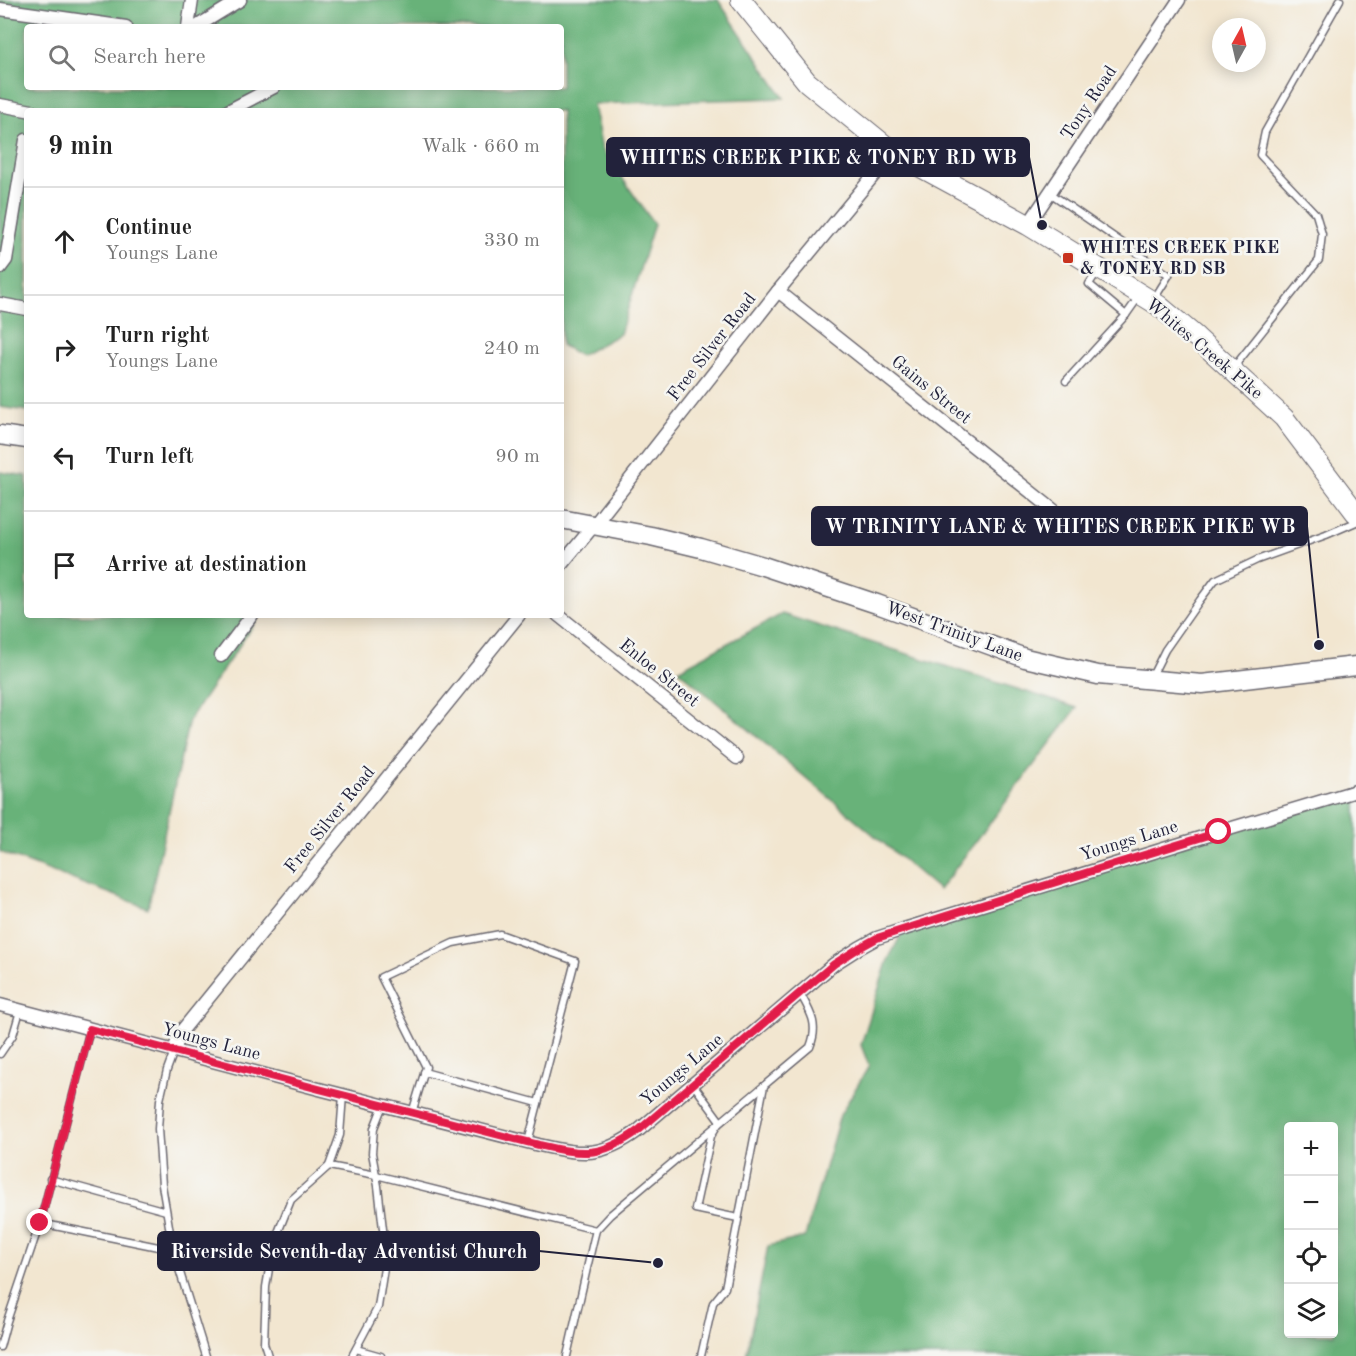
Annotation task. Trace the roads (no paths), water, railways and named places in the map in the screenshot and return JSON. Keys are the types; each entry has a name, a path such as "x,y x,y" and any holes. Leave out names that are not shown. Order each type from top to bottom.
{"main road":[{"name":"Whites Creek Pike","path":"741,0 807,82 893,152 1028,225 1146,298 1196,337 1284,418 1356,513"},
{"path":"0,435 24,439"},
{"name":"West Trinity Lane","path":"564,519 595,524 701,548 877,604 1025,658 1098,675 1202,684 1356,666"}],"street":[{"path":"188,24 192,0"},
{"path":"201,24 240,0"},
{"name":"Tony Road","path":"1028,225 1179,0"},
{"path":"0,9 105,24"},
{"path":"234,108 268,90"},
{"path":"0,105 24,110"},
{"path":"0,268 6,260 24,152"},
{"name":"Free Silver Road","path":"564,561 778,291 893,152"},
{"name":"Gains Street","path":"778,291 1061,516"},
{"path":"0,304 24,308"},
{"path":"221,656 250,618"},
{"name":"Free Silver Road","path":"174,1051 180,1033 517,618"},
{"name":"Enloe Street","path":"562,618 737,758"},
{"name":"Youngs Lane","path":"0,1005 528,1142 570,1152 590,1152 607,1149 623,1142 834,964 877,938 1356,791"}],"lane":[{"path":"1231,370 1319,260 1322,234 1316,214 1260,155 1265,132 1340,0"},
{"path":"1049,193 1169,275 1126,315 1066,381"},
{"path":"1099,269 1089,284 1126,315"},
{"path":"1150,679 1165,650 1215,580 1257,560 1356,522"},
{"path":"412,1113 426,1067 381,977 453,943 500,934 574,961 528,1142"},
{"path":"567,1356 596,1230 610,1215 810,1047 814,1038 815,1025 812,1014 800,993"},
{"path":"0,1054 13,1035 20,1011"},
{"path":"0,1347 40,1223 90,1029"},
{"path":"174,1051 160,1100 158,1129 162,1185 173,1250 206,1356"},
{"path":"424,1072 538,1103"},
{"path":"693,1084 720,1121"},
{"path":"701,1356 713,1303 725,1288 764,1086"},
{"path":"268,1356 264,1343 266,1287 273,1245 291,1200 329,1166 340,1135 343,1095"},
{"path":"381,1356 354,1353 378,1307 386,1255 372,1153 374,1128 383,1105"},
{"path":"720,1121 711,1136 695,1209 738,1218"},
{"path":"329,1166 596,1230"},
{"path":"50,1179 166,1211"},
{"path":"40,1223 173,1250"}],"place":[{"name":"WHITES CREEK PIKE & TONEY RD WB","path":"1042,225"},
{"name":"WHITES CREEK PIKE & TONEY RD SB","path":"1068,258"},
{"name":"W TRINITY LANE & WHITES CREEK PIKE WB","path":"1319,645"},
{"name":"Riverside Seventh-day Adventist Church","path":"658,1263"}]}
